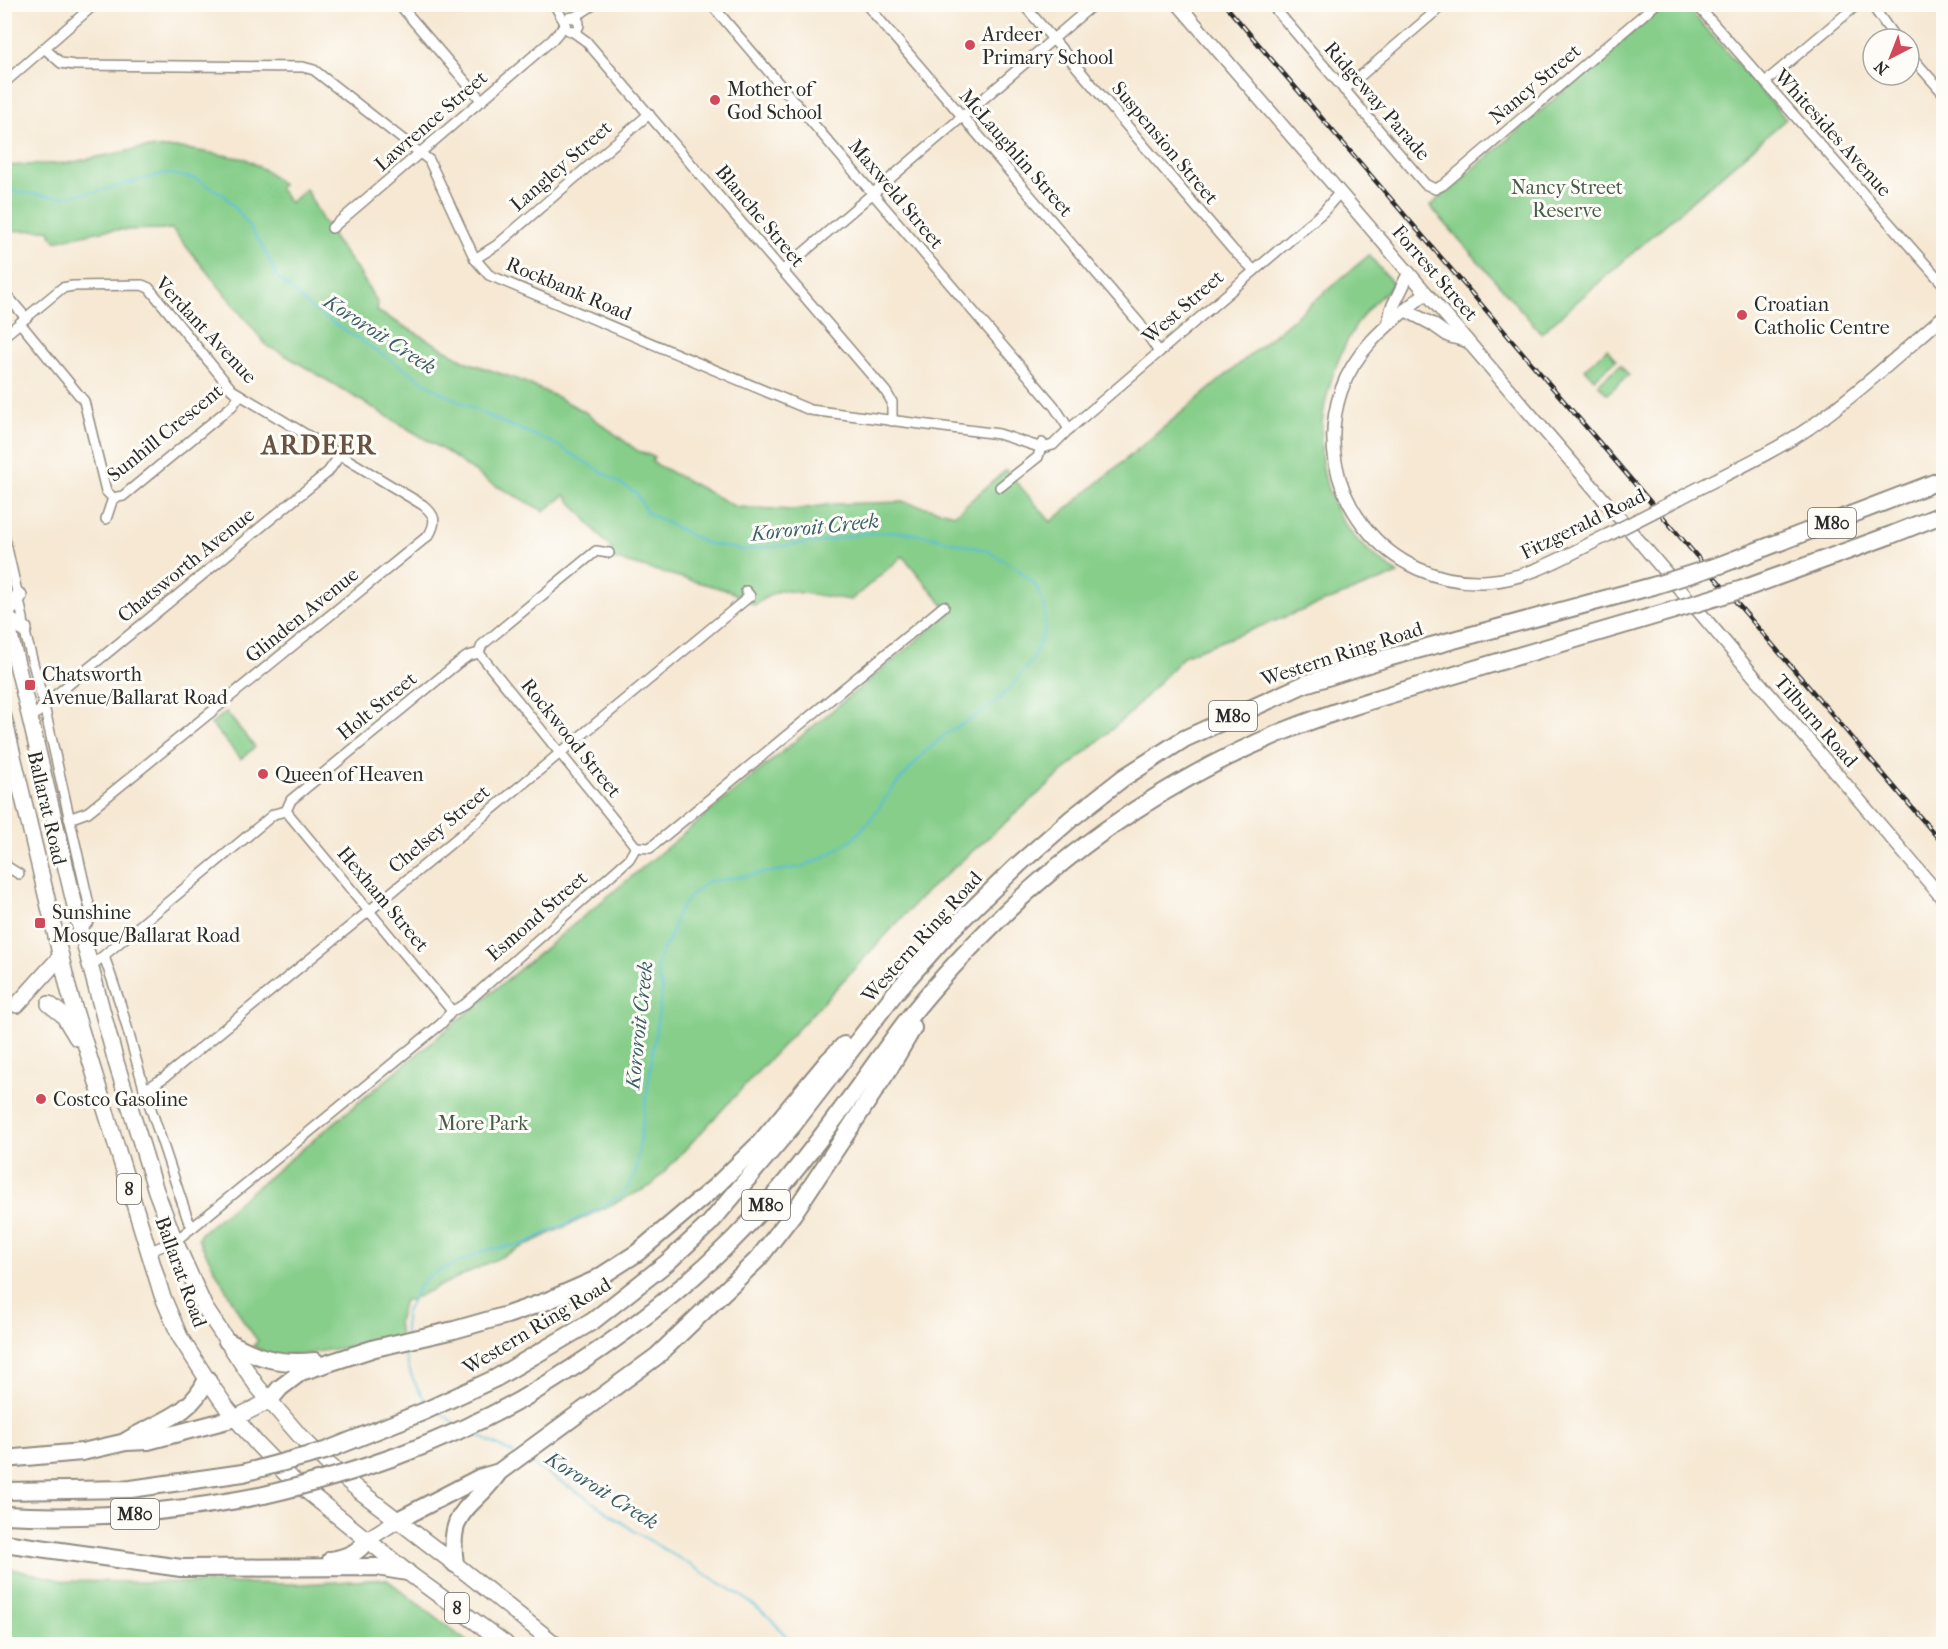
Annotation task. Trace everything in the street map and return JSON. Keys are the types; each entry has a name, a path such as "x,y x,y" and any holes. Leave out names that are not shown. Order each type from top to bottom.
{"highway":[{"name":"Western Ring Road","path":"4,1491 131,1489 243,1473 336,1447 457,1397 496,1378 593,1321 669,1261 710,1223 793,1125 895,993 951,930 1019,864 1072,818 1123,778 1184,739 1305,684 1387,658 1653,586 1720,565 1944,479"},
{"name":"M80","path":"4,1515 41,1517 127,1515 215,1504 264,1495 317,1483 374,1466 451,1435 522,1399 585,1361 634,1327 713,1260 784,1184 905,1023 958,960 1008,910 1071,856 1158,796 1210,766 1279,734 1335,712 1743,589 1944,514"},
{"path":"18,596 6,614 24,629"},
{"name":"Ballarat Road","path":"6,614 90,968 156,1191 197,1294 269,1401 328,1464 555,1644"},
{"path":"6,728 16,719 29,716"},
{"name":"Ballarat Road","path":"6,728 61,956 93,1070 162,1295 180,1337 235,1418 288,1476 407,1572 506,1644"},
{"path":"17,1005 61,956"},
{"path":"455,1564 452,1542 457,1522 466,1506 491,1484 499,1472 657,1356 758,1259 794,1214 889,1069 927,1004 958,960"},
{"path":"4,1459 82,1452 126,1442 148,1441 235,1418 269,1401 280,1388 301,1371 375,1348 454,1330 548,1301 595,1280 637,1253 716,1186 759,1144 828,1061 895,993"},
{"path":"48,1004 68,1023 93,1070"},
{"path":"227,1341 251,1354 273,1361 311,1362 347,1357"},
{"path":"126,1442 180,1413 199,1396 207,1379"},
{"path":"296,1566 351,1555 361,1549 368,1539 398,1520 479,1478 499,1472"},
{"path":"4,1543 181,1568 377,1567 407,1572"}],"street":[{"path":"4,83 95,4"},
{"path":"399,4 482,101"},
{"name":"Maxweld Street","path":"711,4 1054,406 1070,428"},
{"name":"McLaughlin Street","path":"866,4 1162,349"},
{"name":"Suspension Street","path":"1023,4 1252,273"},
{"path":"782,271 1094,4"},
{"name":"Forrest Street","path":"1178,4 1660,567"},
{"name":"Ridgeway Parade","path":"1271,4 1425,184 1435,189"},
{"path":"1344,90 1444,4"},
{"name":"Nancy Street","path":"1435,189 1443,185 1656,4"},
{"name":"Whitesides Avenue","path":"1696,4 1944,285"},
{"path":"1765,82 1858,4"},
{"path":"1863,4 1884,24"},
{"path":"1871,4 1886,27"},
{"name":"Blanche Street","path":"556,6 886,392 892,402 892,421"},
{"name":"Lawrence Street","path":"332,228 591,7"},
{"path":"47,46 67,64 308,68 429,160 477,262"},
{"path":"1921,68 1944,94"},
{"name":"Langley Street","path":"477,262 649,114"},
{"name":"West Street","path":"1000,487 1038,457 1042,446 1070,428 1342,195"},
{"name":"Rockbank Road","path":"477,262 489,275 810,410 999,434 1020,434 1042,446"},
{"path":"1389,323 1392,308 1409,273"},
{"name":"Verdant Avenue","path":"4,336 62,288 142,285 148,288 232,390 423,505 431,511 435,519"},
{"name":"Sunhill Crescent","path":"4,292 23,321 84,401 106,491 113,498"},
{"name":"Fitzgerald Road","path":"1426,293 1389,323 1360,354 1341,390 1332,430 1333,448 1337,473 1346,497 1355,515 1373,536 1393,554 1412,566 1435,576 1463,581 1490,581 1518,576 1541,568 1789,440 1838,406 1944,316"},
{"path":"1405,310 1449,336 1467,341"},
{"name":"Sunhill Crescent","path":"113,498 123,496 232,406 240,395"},
{"name":"Chatsworth Avenue","path":"29,716 34,705 46,702 328,472 340,455"},
{"name":"Sunhill Crescent","path":"106,519 113,498"},
{"name":"Glinden Avenue","path":"69,819 88,812 429,535 435,519"},
{"name":"Ballarat Road","path":"4,535 24,629 46,702 69,819 90,909 91,918 81,931"},
{"name":"Holt Street","path":"90,968 274,814 286,811 291,800 458,663 478,653 482,645 596,551 609,553"},
{"name":"Tilburn Road","path":"1660,567 1944,900"},
{"name":"Chelsey Street","path":"144,1088 165,1077 369,911 750,596 746,591"},
{"path":"636,847 650,848 944,606"},
{"name":"Rockwood Street","path":"478,653 636,847"},
{"name":"Hexham Street","path":"286,811 452,1011"},
{"name":"Esmond Street","path":"148,1252 175,1241 193,1227 441,1024 452,1011 464,1005 629,859 636,847"},
{"path":"4,858 6,866 19,874"},
{"path":"104,956 144,1088 188,1220 193,1227"}],"green space":[{"name":"Nancy Street Reserve","path":"1665,4 1685,5 1786,119 1541,333 1430,206"},
{"name":"More Park","path":"143,148 181,148 246,159 268,172 282,184 279,188 290,203 306,189 324,223 332,228 333,238 359,272 378,304 377,311 467,362 522,381 585,412 638,451 654,457 652,462 736,507 793,510 833,504 904,502 955,514 1006,470 1051,522 1369,255 1394,285 1364,314 1342,352 1324,409 1321,453 1330,496 1340,516 1363,546 1398,574 1185,655 1128,715 926,892 651,1186 410,1300 404,1300 398,1321 400,1338 305,1354 270,1355 253,1346 258,1341 244,1322 198,1239 201,1233 950,613 903,556 851,600 781,590 754,605 730,591 610,558 612,550 565,495 544,511 489,482 445,451 268,347 172,229 106,230 55,241 49,230 5,231 4,166 68,163"},
{"path":"1607,349 1616,360 1594,379 1585,369"},
{"path":"1620,365 1629,375 1607,394 1598,384"},
{"path":"226,712 255,747 241,759 211,724"},
{"path":"5,1567 64,1581 301,1584 386,1579 470,1644 5,1644"}],"waterway":[{"name":"Kororoit Creek","path":"4,190 57,197 95,192 166,173 196,179 224,195 242,216 264,249 278,278 312,309 440,392 493,418 553,443 637,494 646,512 706,543 742,550 820,542 864,533 899,532 929,536 988,551 1019,570 1036,586 1045,607 1044,631 1032,660 1012,686 993,705 946,734 924,753 892,789 855,837 827,856 801,867 707,882 690,896 678,912 668,942 658,959 657,974 662,989 635,1175 625,1192 601,1208 523,1244 485,1250 430,1275 417,1289 405,1314 405,1335"},
{"name":"Kororoit Creek","path":"404,1347 412,1376 427,1401"},
{"name":"Kororoit Creek","path":"438,1411 458,1425"},
{"name":"Kororoit Creek","path":"471,1432 514,1454"},
{"name":"Kororoit Creek","path":"527,1461 584,1496 637,1533 742,1596 770,1618 793,1644"}],"railway":[{"path":"1224,4 1944,845"}],"place":[{"name":"Ardeer Primary School","path":"970,45"},
{"name":"Mother of God School","path":"715,100"},
{"name":"Croatian Catholic Centre","path":"1742,315"},
{"name":"Chatsworth Avenue/Ballarat Road","path":"30,685"},
{"name":"Queen of Heaven","path":"263,774"},
{"name":"Sunshine Mosque/Ballarat Road","path":"40,923"},
{"name":"Costco Gasoline","path":"41,1099"}],"district":[{"name":"ARDEER","path":"319,445"}]}
